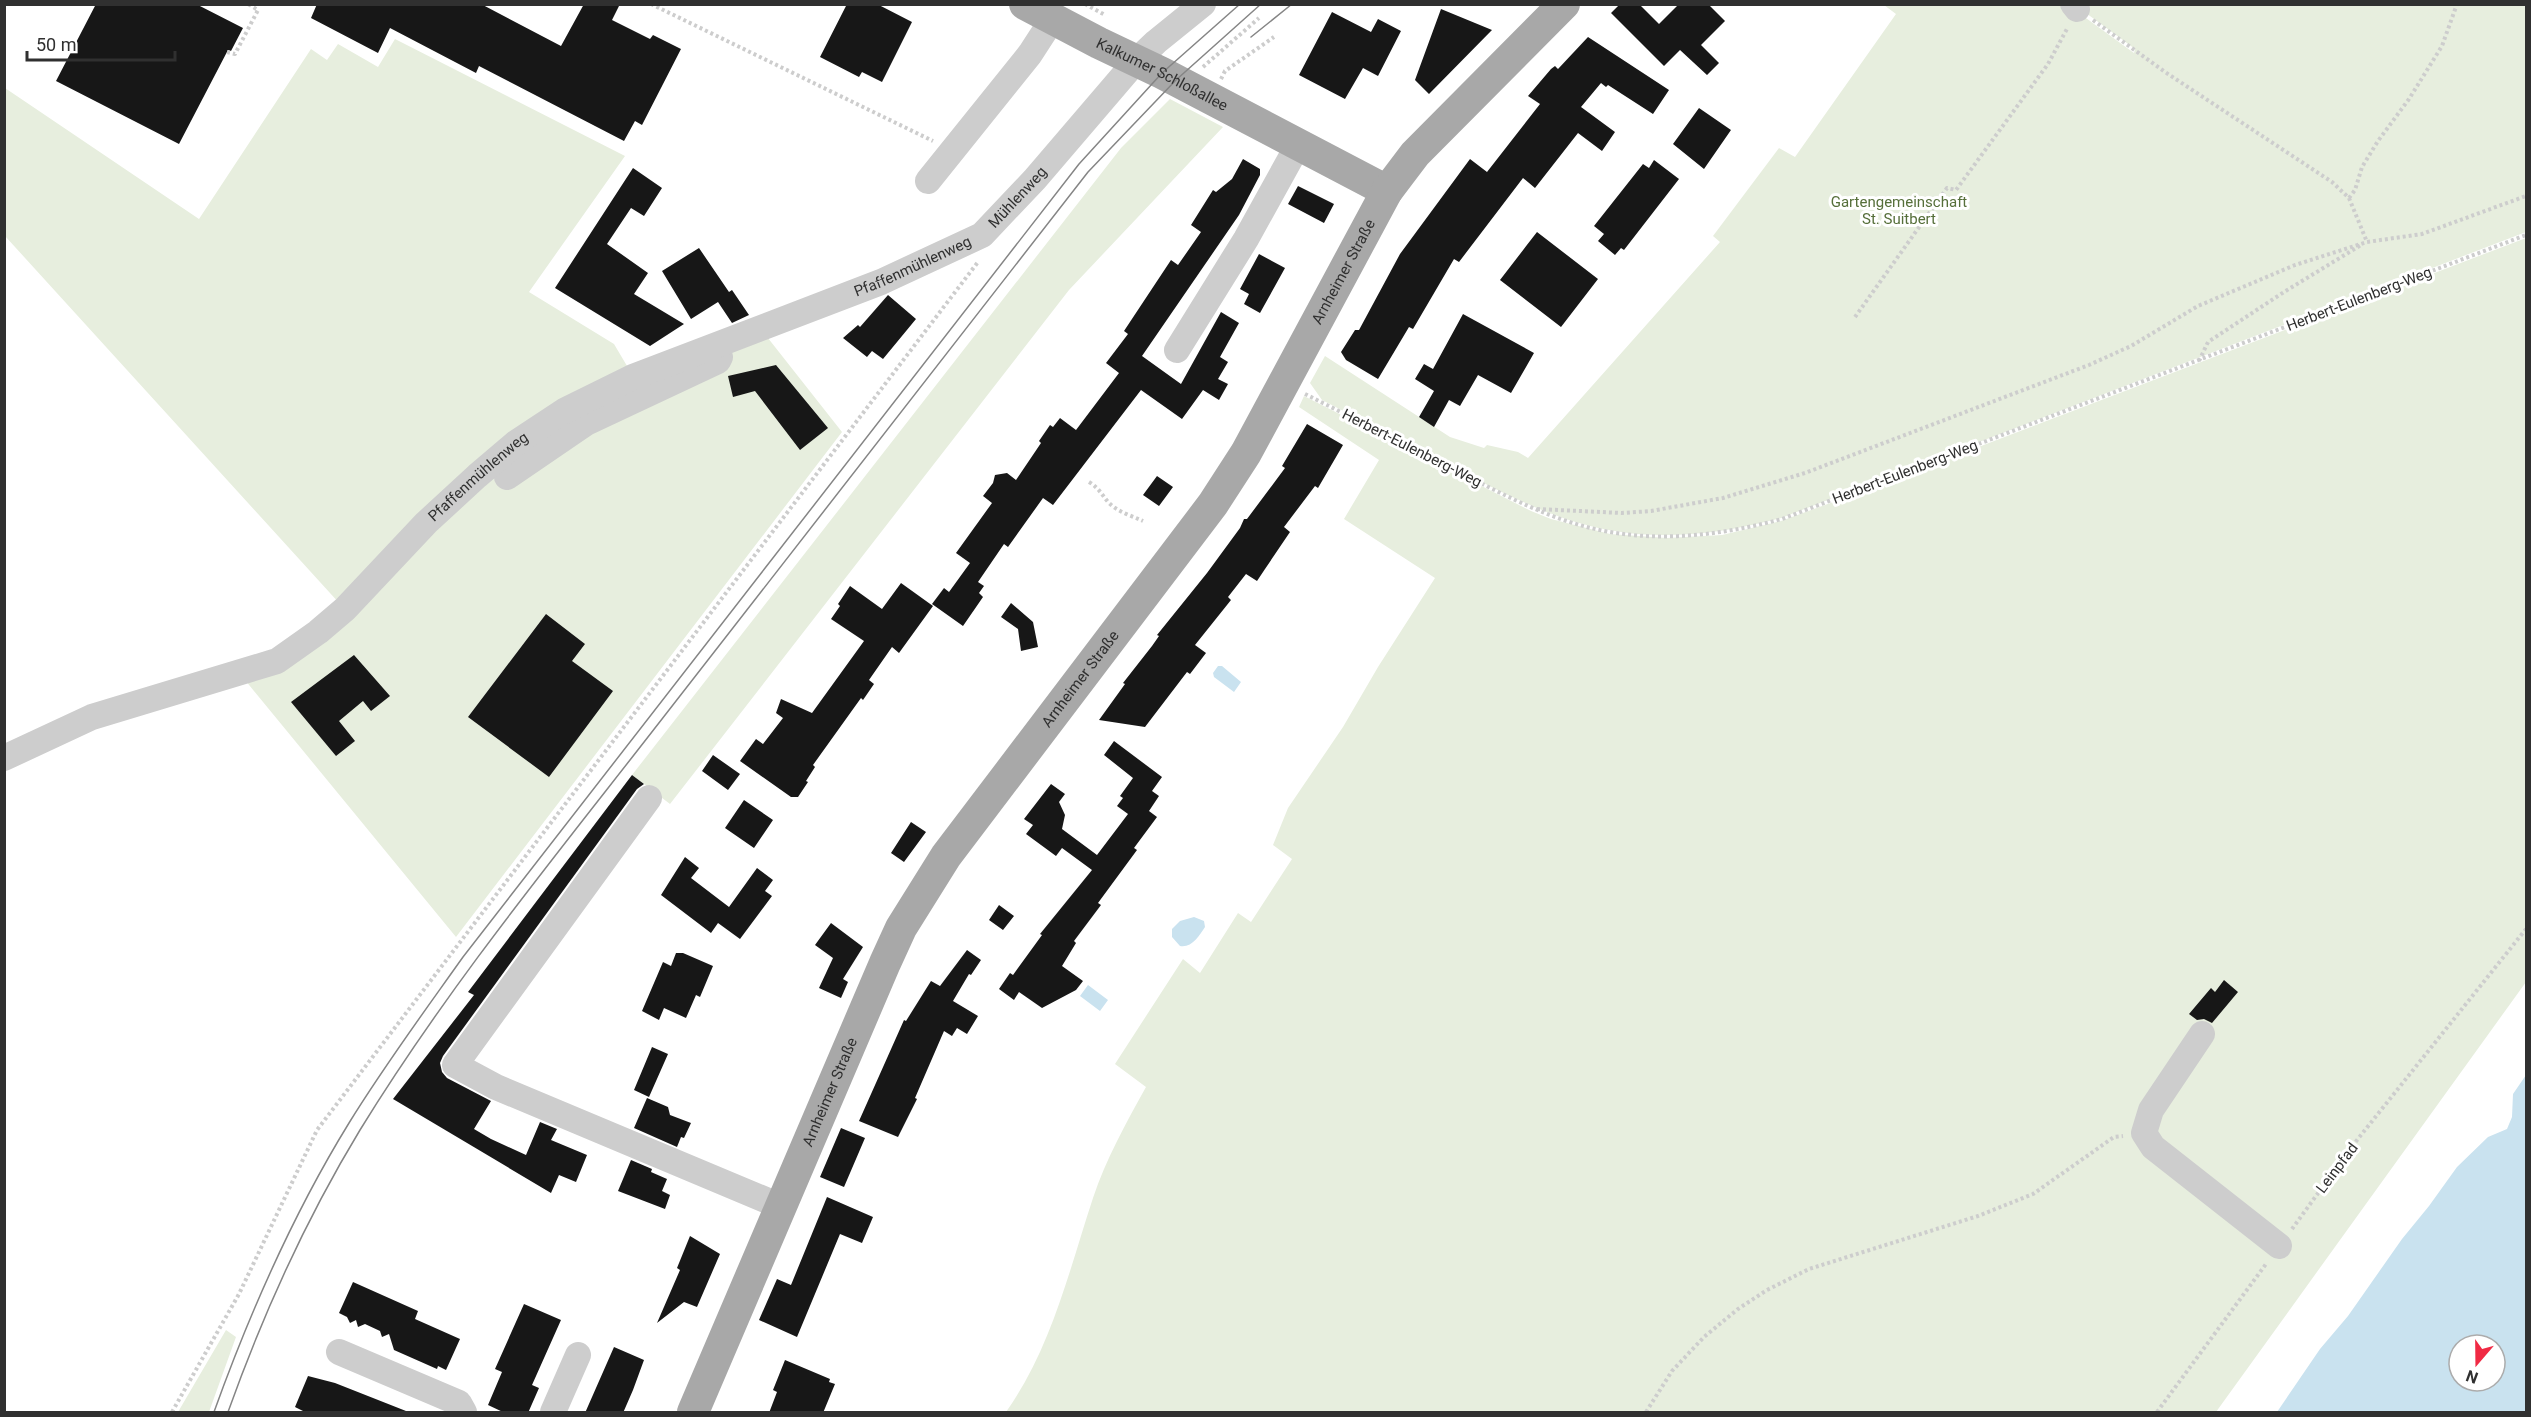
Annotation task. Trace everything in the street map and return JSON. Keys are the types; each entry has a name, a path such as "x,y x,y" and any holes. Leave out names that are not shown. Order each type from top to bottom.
{"main road":[{"name":"Kalkumer Schloßallee","path":"1025,4 1053,20 1146,51 1196,91 1387,191"},
{"name":"Arnheimer Straße","path":"693,1413 885,963 920,896 946,856 1213,504 1246,453 1387,191 1416,154 1564,4"}],"street":[{"name":"Mühlenweg","path":"982,235 1035,179 1095,106 1146,51 1203,4"},
{"path":"928,181 1040,41 1053,20"},
{"path":"1052,132 1081,95 1095,106"},
{"path":"1176,350 1246,239 1298,145"},
{"name":"Pfaffenmühlenweg","path":"4,758 92,717 277,661 318,632 345,609 426,523 517,442 564,411 633,377 881,282 982,235"},
{"path":"507,477 586,423 718,361 722,352 722,342"},
{"path":"649,798 455,1065 496,1087 780,1206"},
{"path":"2202,1034 2151,1110 2144,1133 2153,1147 2279,1246"},
{"path":"339,1352 459,1403 464,1413"},
{"path":"553,1413 578,1355"}],"path":[{"path":"226,52 235,54 258,10 248,4"},
{"path":"651,4 952,151"},
{"path":"2349,198 2355,190 2362,167 2442,46 2457,4"},
{"path":"1855,317 1947,188 1956,190 2048,64 2075,7 2174,78 2332,182 2349,198 2367,242"},
{"path":"1196,91 1259,18"},
{"path":"1196,91 1274,37"},
{"path":"1532,509 1622,513 1652,511 1723,498 1805,473 2089,365 2131,346 2169,322 2208,302 2295,265 2367,242 2422,234 2526,196"},
{"name":"Mühlenweg","path":"172,1413 239,1294 317,1130 450,952 979,260 982,235"},
{"name":"Herbert-Eulenberg-Weg","path":"1284,383 1532,509 1575,524 1636,535 1698,536 1752,527 1792,515 2526,235"},
{"path":"2199,361 2208,342 2284,292 2367,242"},
{"path":"1089,482 1097,486 1109,503 1119,511 1143,522"},
{"name":"Leinpfad","path":"2157,1413 2368,1127 2526,929"},
{"path":"1646,1413 1672,1371 1704,1337 1738,1309 1767,1290 1809,1269 1857,1252 1978,1216 2033,1194 2114,1137 2144,1133"}],"green space":[{"name":"Gartengemeinschaft St. Suitbert","path":"1884,5 2068,5 2134,53 2135,49 2075,5 2526,5 2526,232 1781,518 1739,528 1695,534 1652,535 1609,530 1588,526 1549,513 1493,488 1322,400 1310,383 1325,356 1450,437 1484,448 1487,445 1518,452 1528,458 1720,242 1713,236 1779,148 1795,157 1896,14"},
{"path":"395,39 625,156 529,292 614,344 630,371 594,385 340,604 5,236 5,88 199,219 311,49 327,60 338,44 378,67"},
{"path":"1170,99 1223,127 1069,290 670,804 632,775 1121,148"},
{"path":"2526,238 2526,982 2216,1412 1006,1412 1022,1388 1047,1336 1098,1184 1117,1141 1146,1087 1115,1064 1183,959 1200,973 1238,913 1251,922 1292,859 1273,845 1288,808 1343,727 1435,578 1344,519 1379,460 1299,407 1304,396 1551,519 1610,534 1667,538 1722,535 1781,521 1866,490"},
{"path":"764,333 842,432 456,937 245,680 484,477"},
{"path":"226,1330 236,1337 209,1412 178,1412"}],"water":[{"path":"1218,666 1222,666 1241,682 1234,692 1214,677 1213,673"},
{"path":"1194,917 1204,921 1205,927 1192,943 1180,946 1172,937 1172,929 1180,921"},
{"path":"1088,985 1108,1000 1100,1011 1080,996"},
{"path":"2526,1075 2526,1412 2277,1412 2320,1349 2348,1316 2402,1239 2457,1167 2488,1137 2507,1129 2512,1117 2513,1094"}],"building":[{"path":"96,4 196,4 243,28 231,51 228,50 179,144 56,81"},
{"path":"317,4 481,4 561,46 584,4 620,4 612,20 650,39 653,35 681,49 642,125 635,121 624,141 479,66 476,73 390,28 378,53 311,18"},
{"path":"847,4 877,4 912,22 882,82 862,72 859,77 820,57"},
{"path":"1620,4 1639,4 1659,24 1679,4 1708,4 1725,21 1701,45 1719,63 1707,75 1680,50 1664,66 1611,13"},
{"path":"1441,9 1492,30 1429,94 1415,80"},
{"path":"1332,12 1371,32 1378,19 1401,31 1378,76 1363,68 1345,99 1299,75"},
{"path":"1588,37 1669,90 1653,114 1608,85 1606,87 1601,83 1581,107 1615,132 1602,151 1578,133 1535,188 1523,178 1459,262 1454,259 1413,329 1409,327 1378,379 1346,360 1341,352 1355,330 1359,330 1400,254 1470,159 1487,172 1540,104 1528,96 1551,69 1555,66 1558,69"},
{"path":"1699,108 1731,130 1704,169 1673,144"},
{"path":"1243,159 1260,169 1260,175 1239,215 1142,356 1181,384 1221,312 1239,323 1220,357 1228,362 1218,379 1228,384 1219,400 1203,390 1182,419 1141,390 1053,505 1043,498 1008,547 1004,544 978,582 984,586 979,593 983,597 963,626 932,604 944,588 949,592 970,563 956,553 992,503 983,496 993,483 995,475 1007,473 1016,480 1041,443 1039,441 1050,425 1053,427 1060,418 1076,430 1119,373 1106,363 1128,334 1124,331 1171,260 1178,265 1201,232 1191,225 1213,190 1216,192 1232,179"},
{"path":"1654,160 1679,179 1624,250 1621,248 1615,255 1598,241 1604,234 1594,226 1643,164 1649,168"},
{"path":"633,168 662,188 644,216 631,208 607,244 648,273 634,294 684,324 650,346 555,288"},
{"path":"1298,186 1334,204 1324,223 1288,204"},
{"path":"1537,232 1598,279 1561,327 1500,280"},
{"path":"699,248 729,292 732,290 749,315 732,323 718,302 691,319 662,271"},
{"path":"1259,254 1285,268 1260,313 1244,304 1249,294 1240,289"},
{"path":"888,295 916,319 883,359 872,351 867,357 843,338 858,325 860,327"},
{"path":"1463,314 1534,353 1511,393 1478,375 1460,406 1449,400 1434,427 1419,417 1434,391 1415,379 1424,364 1433,369"},
{"path":"776,365 828,428 800,450 755,391 733,397 728,376"},
{"path":"1307,424 1343,445 1318,488 1315,486 1284,527 1290,532 1257,581 1246,574 1228,597 1231,600 1195,645 1206,653 1190,674 1187,672 1145,727 1099,720 1125,684 1123,683 1159,636 1157,635 1207,573 1244,519 1247,519 1285,468 1282,466"},
{"path":"1157,476 1173,487 1159,506 1143,495"},
{"path":"901,583 933,606 899,653 892,647 869,680 874,684 863,700 861,698 813,765 815,767 806,781 808,782 798,797 791,797 740,761 756,739 763,744 783,718 776,713 781,699 812,713 864,641 831,619 850,586 882,609"},
{"path":"1011,603 1033,622 1038,647 1021,651 1018,629 1001,617"},
{"path":"546,614 585,644 572,661 613,691 549,777 468,717"},
{"path":"354,655 390,696 371,711 363,701 339,721 355,741 336,756 291,702"},
{"path":"1114,741 1162,777 1152,791 1159,796 1149,811 1157,817 1134,848 1137,850 1098,903 1101,905 1074,941 1076,943 1062,966 1083,981 1076,990 1042,1008 1019,992 1014,1000 999,989 1010,973 1013,975 1042,935 1040,934 1092,870 1062,848 1056,856 1026,834 1033,825 1024,819 1051,784 1065,794 1059,802 1065,815 1062,829 1097,855 1128,814 1117,806 1123,798 1120,796 1133,778 1104,755"},
{"path":"713,755 740,774 728,790 702,771"},
{"path":"632,775 644,784 637,789 440,1063 442,1072 447,1078 491,1101 474,1129 526,1155 540,1122 557,1129 551,1140 587,1155 576,1182 559,1175 551,1193 393,1099 474,995 468,992"},
{"path":"744,800 773,820 754,848 725,828"},
{"path":"911,822 926,832 904,862 891,853"},
{"path":"685,857 699,868 691,878 729,907 757,868 773,880 765,891 772,896 740,939 718,923 711,933 661,895"},
{"path":"999,905 1014,916 1003,930 989,920"},
{"path":"831,923 863,947 843,979 848,982 841,998 819,988 833,958 815,945"},
{"path":"967,950 981,960 971,975 969,974 953,1001 978,1016 967,1034 957,1028 952,1036 944,1031 915,1098 917,1099 898,1137 859,1121 904,1020 906,1021 931,981 940,986"},
{"path":"676,953 683,953 713,966 700,997 696,995 686,1018 664,1008 659,1020 642,1011 663,962 671,966"},
{"path":"2224,980 2238,992 2212,1023 2204,1019 2197,1020 2189,1014 2211,988 2215,992"},
{"path":"652,1047 668,1054 649,1097 634,1090"},
{"path":"647,1098 668,1107 670,1115 691,1123 677,1147 634,1128"},
{"path":"841,1128 865,1138 844,1187 820,1177"},
{"path":"631,1160 652,1169 651,1172 667,1179 662,1191 670,1195 665,1209 618,1191"},
{"path":"827,1197 873,1217 862,1243 840,1234 797,1337 759,1320 777,1279 791,1285"},
{"path":"690,1236 720,1254 697,1307 684,1302 657,1323 680,1270 677,1268"},
{"path":"353,1282 418,1311 415,1319 460,1339 446,1370 438,1366 437,1369 394,1350 389,1334 382,1337 380,1331 365,1324 358,1327 356,1320 350,1323 347,1317 339,1313"},
{"path":"524,1304 561,1320 532,1385 539,1388 528,1413 505,1413 488,1405 502,1372 495,1369"},
{"path":"614,1347 644,1360 623,1413 585,1413"},
{"path":"785,1360 830,1379 829,1382 835,1384 823,1413 769,1413 777,1392 773,1390"},
{"path":"308,1376 335,1383 406,1411 406,1413 307,1413 295,1407"}],"tram line":[{"path":"214,1412 242,1337 309,1192 362,1102 463,957 1079,164 1162,73 1240,4"},
{"path":"228,1412 271,1303 304,1232 340,1164 394,1076 467,972 1088,172 1176,80 1261,4"},
{"path":"1251,37 1292,4"}]}
